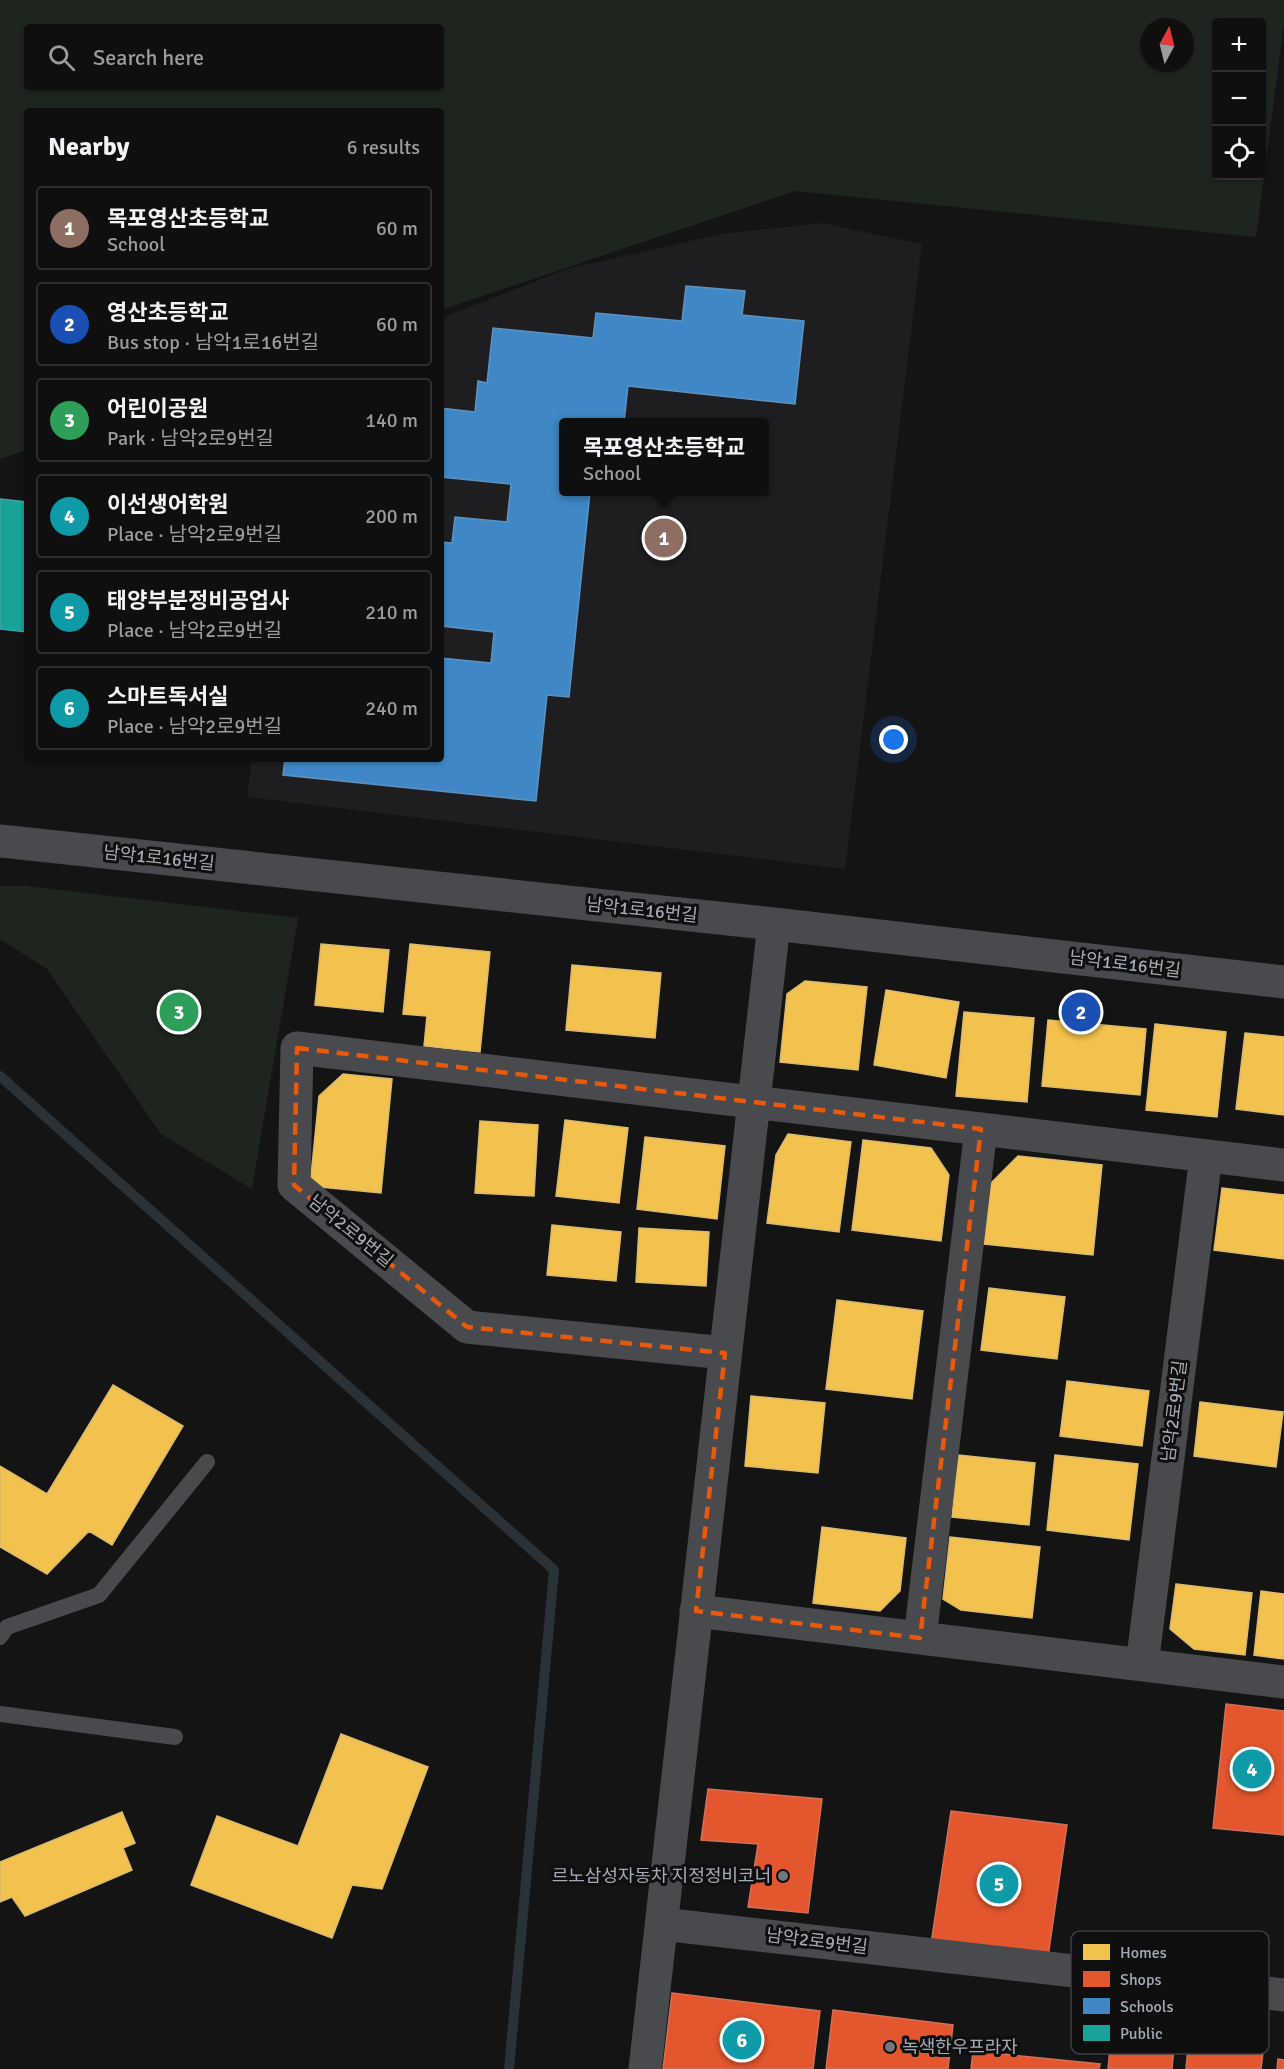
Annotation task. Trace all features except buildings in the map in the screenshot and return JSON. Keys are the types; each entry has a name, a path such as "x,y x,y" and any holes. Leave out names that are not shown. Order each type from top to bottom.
{"street":[{"name":"남악1로16번길","path":"0,841 774,924 1284,982"},
{"path":"645,2069 774,924"},
{"name":"남악2로9번길","path":"725,1353 467,1327 294,1185 297,1048 1284,1165"},
{"path":"920,1638 981,1129"},
{"name":"남악2로9번길","path":"1142,1665 1206,1156"},
{"path":"696,1611 1284,1682"},
{"name":"남악2로9번길","path":"662,1924 1071,1971"},
{"name":"남악2로9번길","path":"1269,1993 1284,1995"}],"lane":[{"path":"0,1637 7,1627 99,1595 207,1462"},
{"path":"0,1714 175,1737"}],"highlighted area":[{"path":"297,1048 981,1129 920,1638 696,1611 725,1353 467,1327 294,1185"}],"shaded area":[{"path":"0,0 1284,0 1284,23 1266,161 1266,18 1212,18 1212,180 1263,180 1256,237 795,191 444,309 444,108 24,108 24,451 0,459"},
{"path":"822,223 922,244 845,869 247,797 252,762 444,762 444,317 567,269 721,234"},
{"path":"0,886 27,886 298,918 252,1189 161,1134 47,969 0,939"}],"waterway":[{"path":"0,1076 554,1570 509,2069"}],"place":[{"name":"목포영산초등학교","path":"664,538"},
{"name":"어린이공원","path":"179,1012"},
{"name":"영산초등학교","path":"1081,1012"},
{"name":"이선생어학원","path":"1252,1769"},
{"name":"르노삼성자동차 지정정비코너","path":"783,1876"},
{"name":"태양부분정비공업사","path":"999,1884"},
{"name":"스마트독서실","path":"742,2040"},
{"name":"녹색한우프라자","path":"890,2047"}]}
